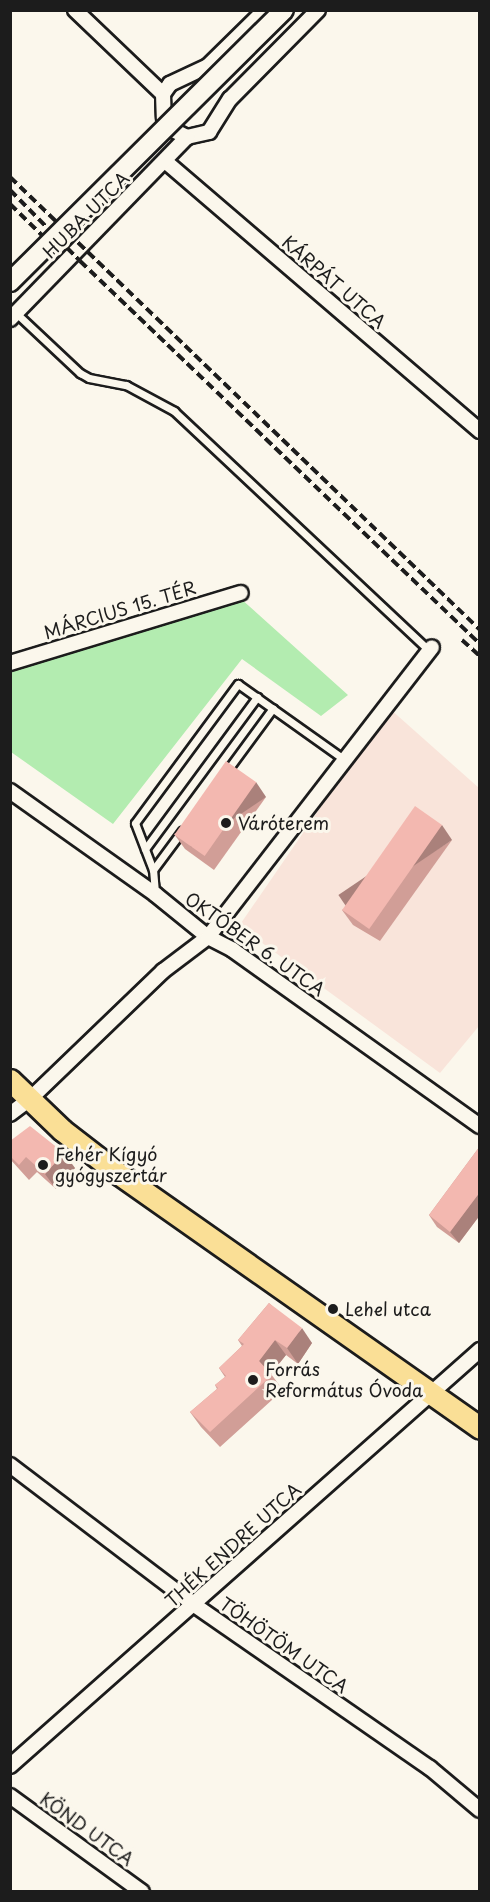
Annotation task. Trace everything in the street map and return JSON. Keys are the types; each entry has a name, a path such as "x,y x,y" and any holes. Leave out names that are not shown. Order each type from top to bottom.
{"main road":[{"path":"10,282 284,10"},
{"path":"10,1080 62,1130 119,1174 480,1428"}],"street":[{"path":"75,10 163,94"},
{"path":"188,137 173,130 164,119 163,94 170,84 208,66 265,10"},
{"name":"HUBA UTCA","path":"13,316 188,137 208,132 230,99 318,10"},
{"name":"KÁRPÁT UTCA","path":"165,161 480,431"},
{"name":"MÁRCIUS 15. TÉR","path":"10,663 241,593"},
{"path":"10,1114 30,1099 163,971 208,938 431,649"},
{"name":"OKTÓBER 6. UTCA","path":"10,791 155,894 208,938 233,950 480,1126"},
{"name":"THÉK ENDRE UTCA","path":"10,1766 480,1350"},
{"name":"TÖHÖTÖM UTCA","path":"10,1466 194,1604 430,1768 480,1810"},
{"name":"KÖND UTCA","path":"10,1796 142,1892"}],"lane":[{"path":"13,316 80,373 89,378 126,385 174,411 431,649"},
{"path":"155,894 153,870 135,823 238,684 345,760"},
{"path":"145,849 257,697"},
{"path":"219,781 273,708"},
{"path":"153,870 188,823"}],"shaded area":[{"path":"389,708 479,788 479,1026 440,1073 239,926"}],"green space":[{"path":"240,598 348,695 321,716 242,659 113,824 11,752 11,665"}],"building":[{"path":"226,761 256,782 205,856 174,835"},
{"path":"415,806 442,825 369,929 342,910"},
{"path":"30,1126 64,1153 45,1174 26,1157 19,1165 10,1156 10,1141"},
{"path":"480,1146 480,1192 450,1232 429,1215"},
{"path":"269,1303 302,1328 287,1348 275,1340 259,1361 272,1375 210,1432 190,1412 218,1388 215,1385 226,1376 219,1368 244,1344 238,1340"}],"railway":[{"path":"10,177 480,630"},
{"path":"10,190 80,261 480,644"},
{"path":"10,204 49,242"},
{"path":"462,640 480,656"}],"place":[{"name":"Váróterem","path":"226,823"},
{"name":"Fehér Kígyó gyógyszertár","path":"43,1165"},
{"name":"Lehel utca","path":"333,1309"},
{"name":"Forrás Református Óvoda","path":"253,1380"}]}
